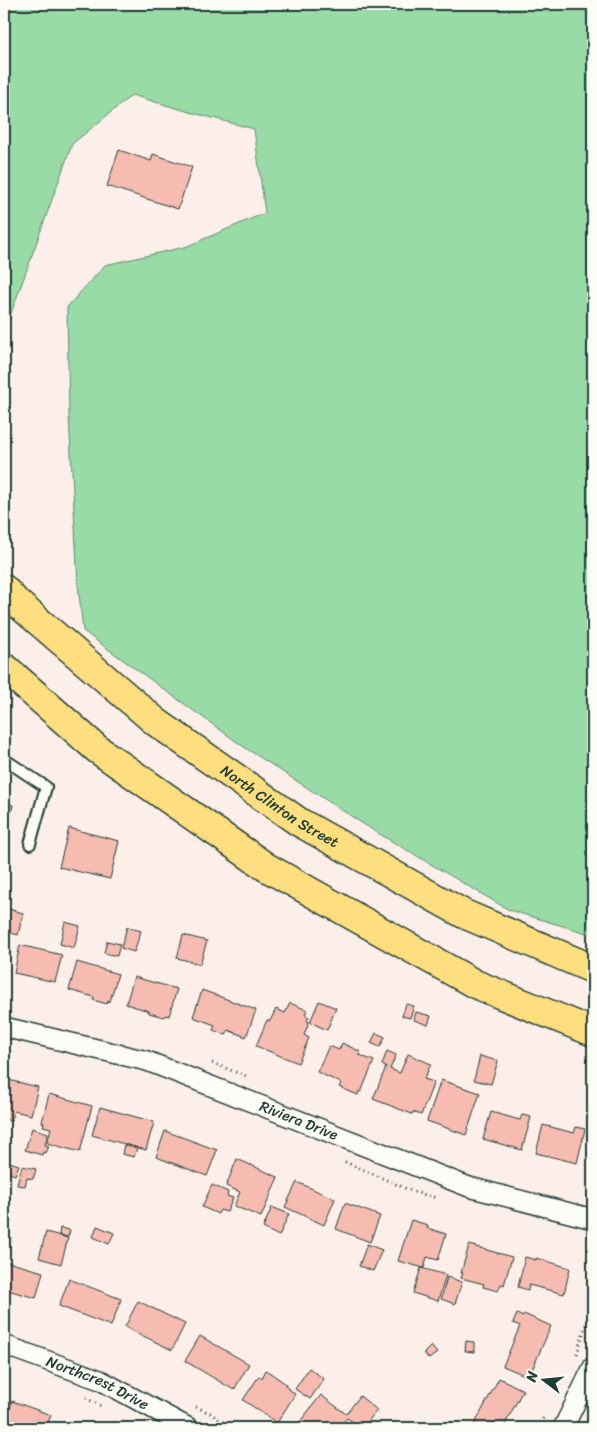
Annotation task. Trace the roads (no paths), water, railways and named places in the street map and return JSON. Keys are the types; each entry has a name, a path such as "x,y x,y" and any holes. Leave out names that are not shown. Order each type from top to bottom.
{"main road":[{"name":"North Clinton Street","path":"4,590 156,722 299,822 464,914 593,969"},
{"path":"4,667 97,749 266,867 475,984 593,1032"}],"street":[{"name":"Riviera Drive","path":"4,1027 147,1061 470,1187 593,1218"},
{"name":"Northcrest Drive","path":"4,1345 100,1380 189,1428"},
{"path":"563,1428 593,1367"}],"lane":[{"path":"4,762 10,763 46,787 30,844"}]}
